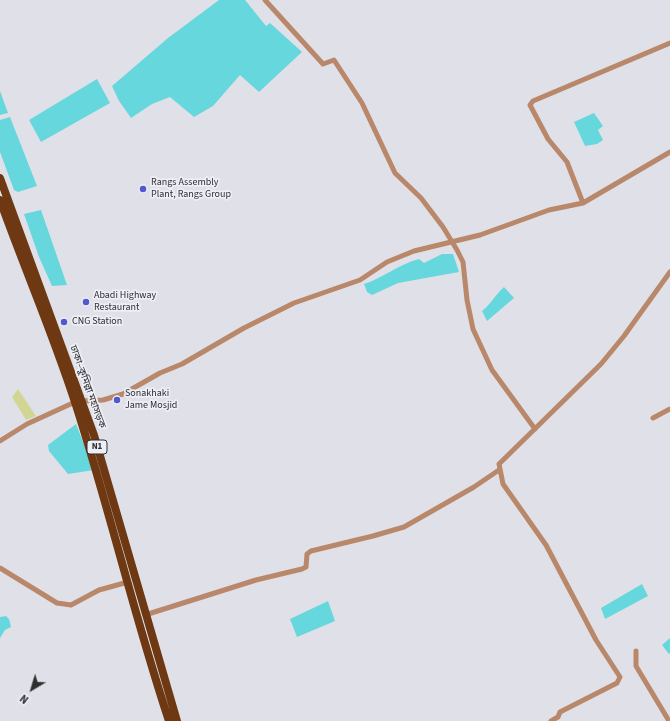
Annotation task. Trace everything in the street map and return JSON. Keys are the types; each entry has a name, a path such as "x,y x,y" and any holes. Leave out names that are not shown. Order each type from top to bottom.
{"highway":[{"name":"ঢাকা–কুমিল্লা মহাসড়ক","path":"0,178 78,401 151,668 169,721"},
{"name":"ঢাকা–কুমিল্লা মহাসড়ক","path":"0,200 78,401 94,435 176,721"}],"street":[{"path":"265,0 323,64 325,65 334,60 362,104 395,172 421,198 443,227 463,262 467,300 473,329 492,370 535,429"},
{"path":"583,203 567,162 548,138 530,105 533,101 670,43"},
{"path":"0,441 27,424 78,401 103,400 123,394 160,373 182,364 244,328 294,303 360,280 387,262 414,251 511,225 549,210 583,203 670,152"},
{"path":"551,721 558,717 560,712 618,683 620,677 596,640 546,545 503,484 499,464 601,364 624,336 670,272"},
{"path":"653,418 670,408"},
{"path":"145,615 256,580 302,569 306,567 307,554 404,527 474,487 499,470"},
{"path":"0,568 57,603 72,605 99,590 128,582"},
{"path":"636,651 636,666 670,721"}],"green space":[{"path":"18,389 36,416 26,420 12,397"}],"water":[{"path":"219,0 245,0 266,26 270,23 302,52 259,92 240,75 213,106 194,117 170,97 152,104 131,118 119,101 112,86 168,38"},
{"path":"97,79 110,103 41,142 29,120"},
{"path":"0,91 8,113 0,115"},
{"path":"594,113 603,126 598,130 603,140 597,144 585,146 574,122"},
{"path":"10,117 37,186 18,192 14,190 0,152 0,120"},
{"path":"41,210 67,285 52,286 39,257 24,214"},
{"path":"442,254 453,254 459,272 398,283 372,295 367,292 364,284 412,261 419,259 424,263"},
{"path":"504,287 514,298 487,321 482,311"},
{"path":"76,424 94,470 68,474 49,451 48,445"},
{"path":"642,584 648,596 605,619 601,608"},
{"path":"328,601 335,621 297,637 290,619"},
{"path":"6,616 9,619 11,627 5,630 0,638 0,617"},
{"path":"670,638 670,653 669,654 662,645"}],"place":[{"name":"Rangs Assembly Plant, Rangs Group","path":"143,189"},
{"name":"Abadi Highway Restaurant","path":"86,302"},
{"name":"CNG Station","path":"64,322"},
{"name":"Sonakhaki Jame Mosjid","path":"117,400"}]}
